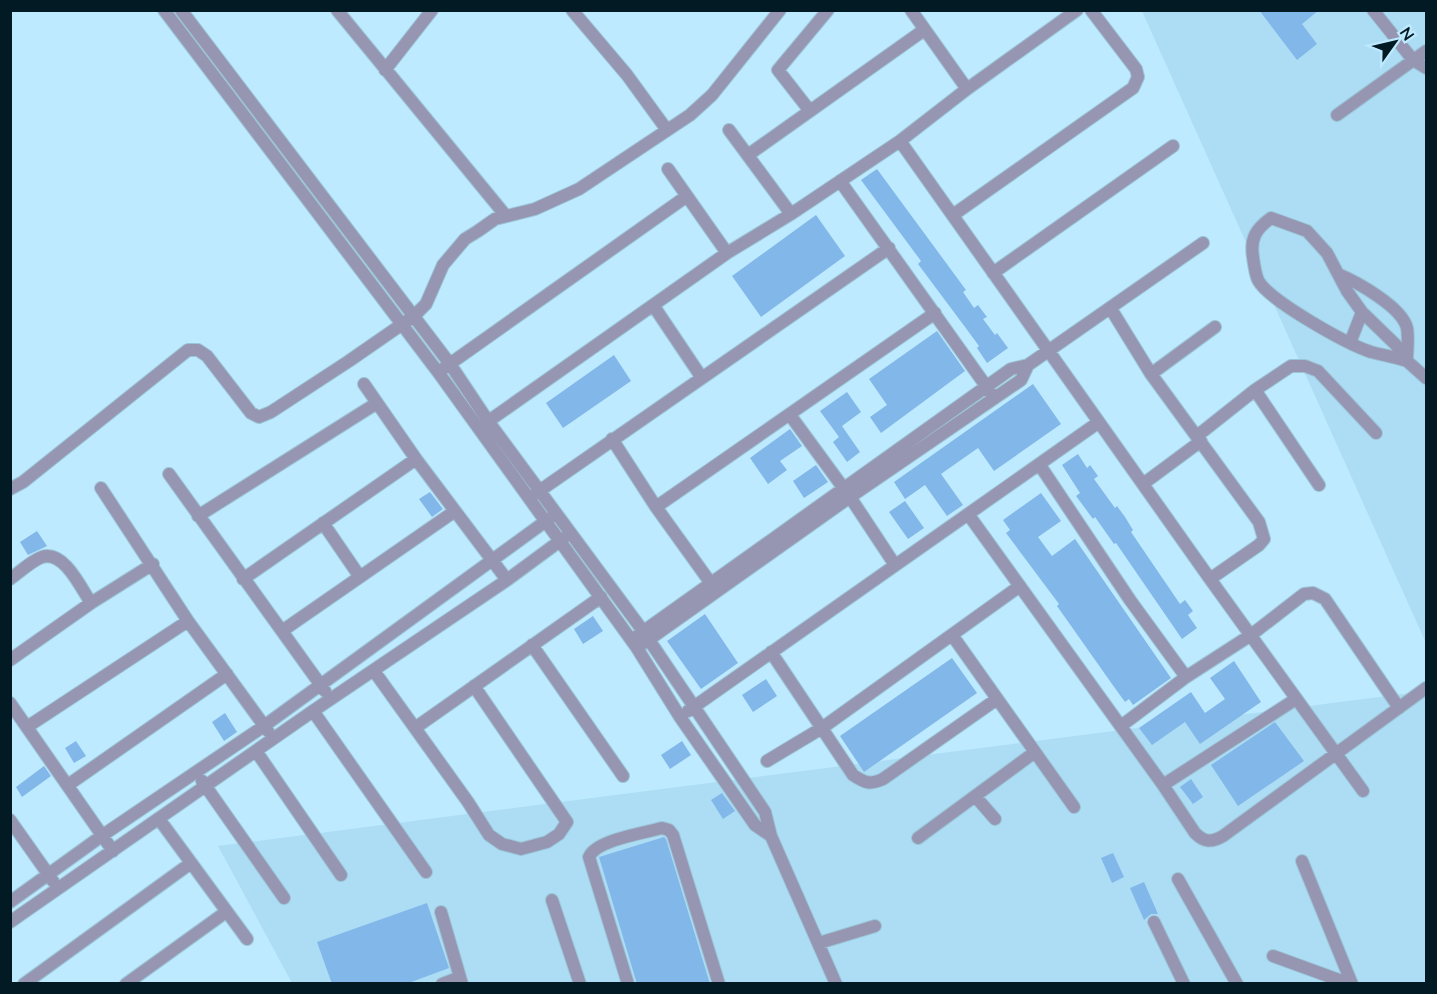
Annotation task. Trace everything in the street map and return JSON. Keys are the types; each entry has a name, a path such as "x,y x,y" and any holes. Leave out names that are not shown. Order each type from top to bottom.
{"street":[{"path":"164,10 438,372 539,490 646,635 765,812 771,836 836,984"},
{"path":"181,10 450,364 483,425 528,499 634,644 680,717 755,825 771,836"},
{"path":"337,10 506,216"},
{"path":"572,10 627,75 667,130"},
{"path":"10,489 23,482 189,350 198,350 207,356 251,413 259,417 284,404 414,316 426,304 434,281 443,265 454,251 478,231 495,219 535,208 566,196 690,115 711,95 780,10"},
{"path":"810,111 778,70 828,10"},
{"path":"910,10 967,89"},
{"path":"483,425 727,253 900,141 967,89 1077,10"},
{"path":"953,215 1133,88 1138,78 1136,69 1091,10"},
{"path":"1373,10 1413,60 1426,68"},
{"path":"385,70 428,12"},
{"path":"748,155 924,30"},
{"path":"1337,115 1426,51"},
{"path":"729,130 790,214"},
{"path":"900,141 1335,755 1363,791"},
{"path":"993,273 1173,146"},
{"path":"668,169 727,253"},
{"path":"840,181 991,393"},
{"path":"438,372 687,196"},
{"path":"1407,361 1370,352 1350,343 1283,303 1259,281 1251,243 1259,227 1271,218 1307,231 1327,254 1362,312 1395,345 1407,361 1426,378"},
{"path":"634,644 991,393 1011,369 1028,365 1203,243"},
{"path":"528,499 889,248"},
{"path":"1338,274 1366,289 1398,313 1407,327 1407,361"},
{"path":"653,305 702,378"},
{"path":"1111,309 1151,374 1259,522 1264,539 1259,545 1210,579"},
{"path":"1350,343 1362,312"},
{"path":"657,507 935,313"},
{"path":"1151,374 1215,327"},
{"path":"1143,484 1255,390 1291,366 1305,366 1318,371 1376,433"},
{"path":"364,384 416,459 507,580"},
{"path":"1255,390 1319,486"},
{"path":"198,516 377,403"},
{"path":"790,415 847,493 895,565"},
{"path":"680,717 1099,422"},
{"path":"612,439 713,588"},
{"path":"243,579 416,459"},
{"path":"1039,464 1130,600 1186,677"},
{"path":"168,474 331,699"},
{"path":"101,488 153,564 188,621 273,739"},
{"path":"282,631 455,511"},
{"path":"10,902 321,686 556,514"},
{"path":"968,514 1163,785 1194,833 1207,841 1215,841 1426,688"},
{"path":"323,524 360,577"},
{"path":"10,922 507,580 570,534"},
{"path":"10,579 41,557 53,556 63,561 91,603"},
{"path":"10,660 91,603 153,564"},
{"path":"766,761 822,728 1020,586"},
{"path":"1121,726 1186,677 1251,635 1304,594 1313,592 1325,598 1400,708"},
{"path":"415,728 601,597"},
{"path":"27,727 188,621"},
{"path":"952,635 1074,807"},
{"path":"532,645 622,776"},
{"path":"771,652 853,775 865,783 873,784 883,779 997,699"},
{"path":"374,671 489,835 502,844 521,849 547,842 559,834 567,822 474,686"},
{"path":"68,786 227,674"},
{"path":"1163,785 1296,699"},
{"path":"12,708 113,851"},
{"path":"314,711 426,872"},
{"path":"256,751 341,875"},
{"path":"918,838 1035,752"},
{"path":"196,772 284,898"},
{"path":"975,796 995,819"},
{"path":"159,819 247,939"},
{"path":"10,820 58,888"},
{"path":"628,984 589,857 592,851 603,844 662,828 669,830 674,836 719,984"},
{"path":"1302,861 1351,984"},
{"path":"24,984 191,863"},
{"path":"1178,879 1237,984"},
{"path":"552,900 580,984"},
{"path":"126,984 226,912"},
{"path":"441,912 461,980 442,984"},
{"path":"1154,922 1184,984"},
{"path":"819,943 875,926"},
{"path":"1273,956 1351,984"}],"shaded area":[{"path":"1142,11 1426,11 1426,643"},
{"path":"1426,691 1426,983 292,983 218,846"}],"building":[{"path":"1259,10 1319,10 1302,24 1317,44 1297,60"},
{"path":"877,169 966,290 963,292 974,308 978,305 987,317 983,319 1008,348 987,363 977,348 979,346 918,264 921,261 861,180"},
{"path":"816,215 845,256 761,317 732,276"},
{"path":"937,331 965,371 881,433 870,417 887,405 869,379"},
{"path":"614,355 631,381 563,428 546,403"},
{"path":"1033,384 1061,424 994,471 978,448 941,474 963,505 947,516 925,485 905,499 894,482"},
{"path":"847,392 861,412 842,426 860,452 847,462 833,442 839,437 820,411"},
{"path":"790,429 802,446 780,461 787,470 768,484 750,458"},
{"path":"1078,454 1087,468 1090,465 1098,476 1094,479 1115,508 1117,506 1125,517 1133,530 1131,532 1180,604 1185,600 1193,611 1188,615 1197,628 1182,639 1116,543 1114,544 1095,517 1093,519 1076,496 1080,493 1062,465"},
{"path":"816,465 828,482 804,498 793,481"},
{"path":"430,492 443,509 432,517 419,499"},
{"path":"1041,493 1061,521 1038,537 1052,556 1075,539 1171,678 1133,705 1129,699 1125,702 1057,606 1059,604 1006,533 1010,530 1003,520"},
{"path":"905,501 924,528 908,539 889,512"},
{"path":"37,531 47,546 28,555 20,542"},
{"path":"705,614 738,663 701,689 667,641"},
{"path":"593,616 603,631 583,644 574,629"},
{"path":"952,658 977,693 864,772 840,736"},
{"path":"1234,661 1261,702 1200,744 1185,722 1152,745 1139,728 1191,692 1205,713 1225,699 1210,678"},
{"path":"766,679 777,696 753,712 742,695"},
{"path":"225,713 237,732 224,741 212,722"},
{"path":"1275,722 1304,761 1238,806 1211,765"},
{"path":"76,741 86,756 74,763 65,748"},
{"path":"682,741 691,755 670,769 661,755"},
{"path":"44,766 51,776 22,797 16,787"},
{"path":"1191,779 1203,797 1193,804 1180,787"},
{"path":"722,793 735,811 723,819 711,800"},
{"path":"664,837 710,984 637,984 599,857"},
{"path":"1113,853 1124,877 1112,883 1101,858"},
{"path":"1144,882 1158,914 1151,914 1144,920 1130,888"},
{"path":"427,903 449,968 406,984 332,984 317,942"}]}
